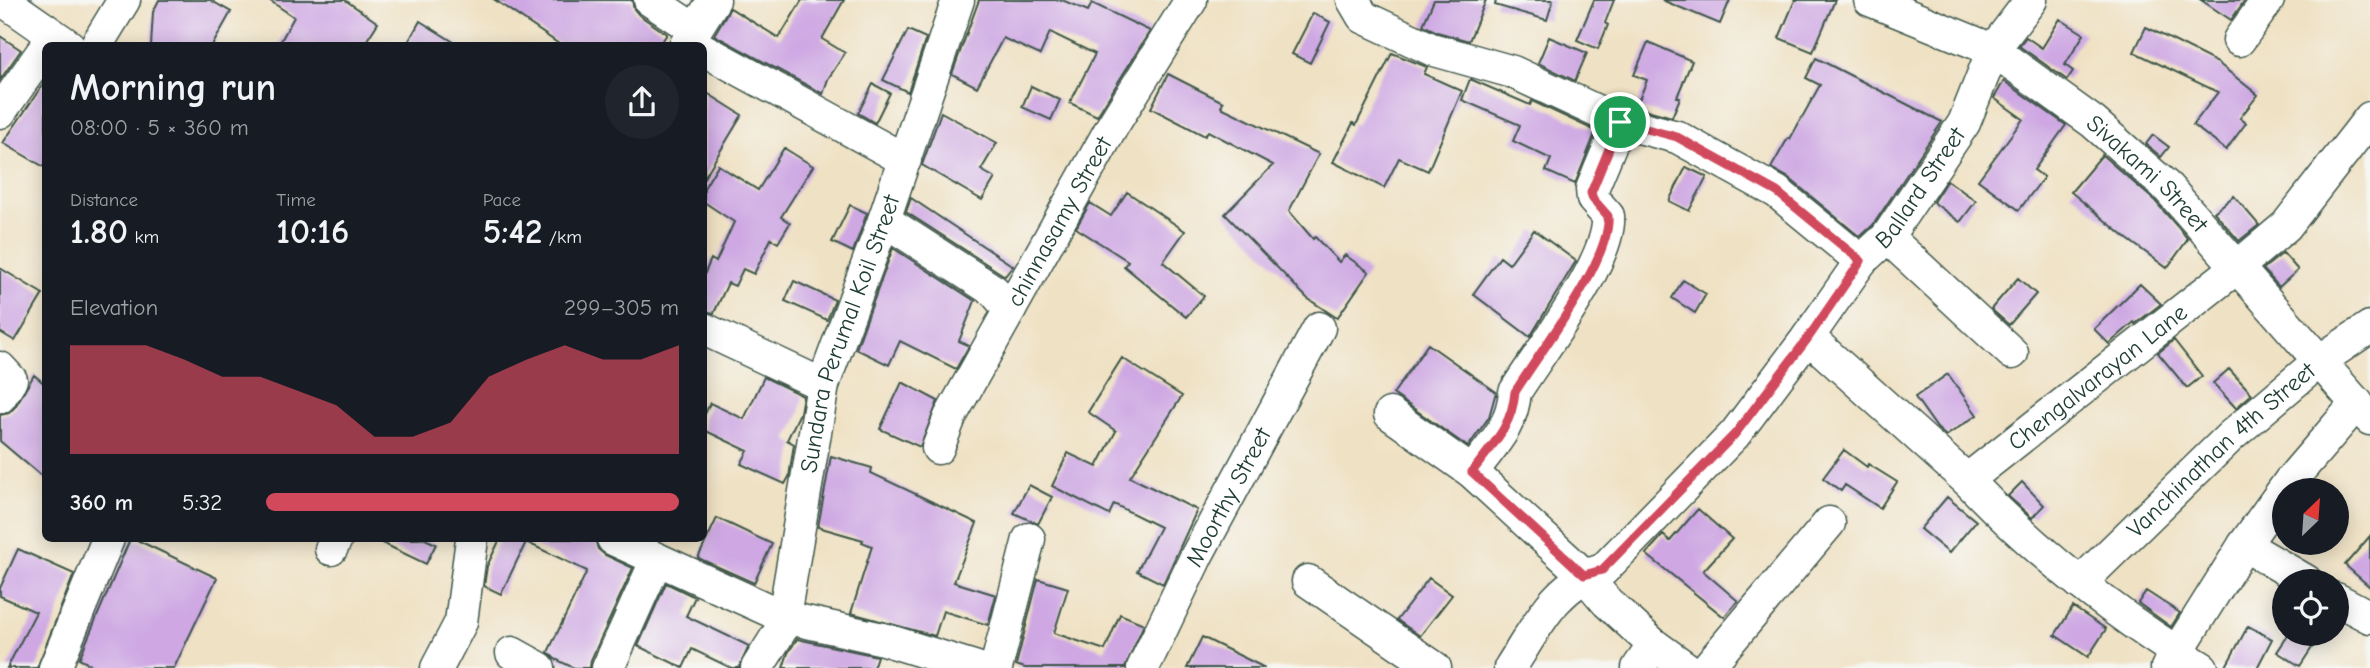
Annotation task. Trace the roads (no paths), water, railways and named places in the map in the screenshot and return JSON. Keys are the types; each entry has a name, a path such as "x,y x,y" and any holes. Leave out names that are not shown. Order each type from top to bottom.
{"street":[{"path":"3,0 53,42"},
{"path":"98,42 124,0"},
{"path":"650,0 692,42"},
{"path":"693,42 714,0"},
{"name":"Sundara Perumal Koil Street","path":"757,668 783,622 823,385 884,220 958,0"},
{"name":"chinnasamy Street","path":"938,448 950,417 1113,125 1191,0"},
{"path":"1353,0 1363,18 1431,49 1513,72 1620,122 1677,137 1777,192 1861,261"},
{"name":"Sivakami Street","path":"1870,0 1993,51 2093,122 2168,188 2363,411"},
{"name":"Ballard Street","path":"1510,668 1556,597 1584,575 1602,570 1735,434 1808,338 1861,261 1887,237 1964,123 1993,51 2031,0"},
{"path":"2239,40 2268,0"},
{"path":"707,51 905,160"},
{"path":"0,112 42,58"},
{"name":"Chengalvarayan Lane","path":"1967,480 2286,226 2370,118"},
{"path":"1472,472 1506,428 1513,411 1515,392 1586,284 1608,233 1608,216 1591,193 1620,122"},
{"path":"884,220 994,291 1010,310"},
{"path":"1887,237 2012,353"},
{"name":"Vanchinathan 4th Street","path":"2080,583 2231,436 2318,362 2370,327"},
{"name":"Moorthy Street","path":"1143,668 1197,555 1319,328"},
{"path":"707,329 823,385"},
{"path":"1808,338 1967,480 2034,546 2182,663 2244,545 2290,481 2363,411"},
{"path":"0,368 11,380 0,397"},
{"path":"1390,414 1472,472 1584,575 1646,656 1686,668"},
{"path":"1707,668 1829,523"},
{"path":"996,668 1029,539"},
{"path":"55,668 107,542"},
{"path":"437,668 461,622 472,542"},
{"path":"620,542 783,622 883,639 977,668"},
{"path":"2244,545 2285,569"},
{"path":"608,668 657,559"},
{"path":"1308,581 1435,668"},
{"path":"2349,606 2370,617"},
{"path":"772,668 783,622"},
{"path":"512,653 539,668"}]}
